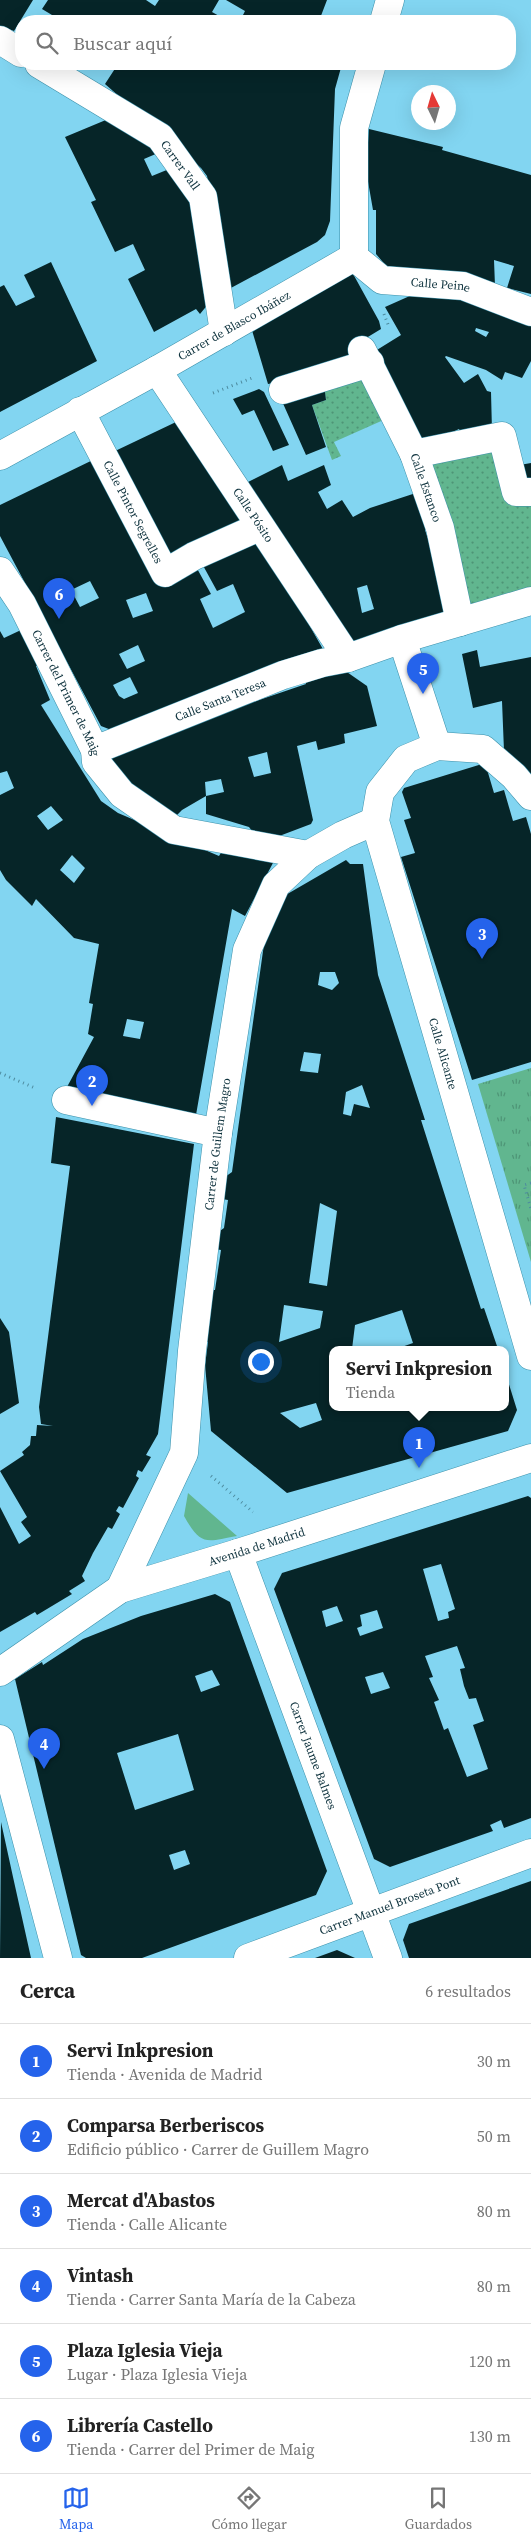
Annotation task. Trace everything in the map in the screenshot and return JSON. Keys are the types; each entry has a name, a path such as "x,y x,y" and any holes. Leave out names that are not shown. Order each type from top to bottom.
{"street":[{"path":"386,15 390,0"},
{"path":"0,40 15,49"},
{"name":"Carrer Vall","path":"49,70 160,137 204,197 224,332"},
{"path":"354,257 354,128 370,70"},
{"name":"Carrer de Blasco Ibáñez","path":"0,456 157,370 354,257"},
{"name":"Calle Peine","path":"354,257 382,280 463,286 531,312"},
{"name":"Calle Estanco","path":"283,390 366,356 414,454 440,528 460,622"},
{"name":"Calle Pósito","path":"157,370 259,527 348,658"},
{"name":"Calle Pintor Segrelles","path":"80,411 164,573 194,556 259,527"},
{"path":"414,454 502,436 516,492 531,492"},
{"name":"Carrer del Primer de Maig","path":"0,571 22,604 96,750 96,762 122,794 174,830 308,855"},
{"name":"Calle Santa Teresa","path":"96,750 283,675 322,663 348,658 402,639 531,601"},
{"path":"402,639 437,746 483,749 514,776 531,796"},
{"name":"Calle Alicante","path":"437,746 406,759 380,792 375,821 531,1356"},
{"name":"Carrer de Guillem Magro","path":"120,1589 184,1453 192,1351 218,1133 247,950 276,885 308,855 343,835 375,821"},
{"path":"66,1100 218,1133"},
{"name":"Avenida de Madrid","path":"0,1672 120,1589 238,1553 531,1458"},
{"name":"Carrer Jaume Balmes","path":"238,1553 388,1958"},
{"path":"0,1739 58,1958"},
{"name":"Carrer Manuel Broseta Pont","path":"248,1958 531,1853"}],"path":[{"path":"182,406 251,378"},
{"path":"531,1183 524,1185 531,1208"},
{"path":"184,1453 284,1538"}],"green space":[{"path":"367,370 388,418 334,442 341,456 332,460 312,405 326,400 324,384"},
{"path":"496,447 531,501 531,594 467,614 424,460"},
{"path":"531,1068 531,1262 478,1084"},
{"path":"188,1493 237,1536 218,1540 205,1540 195,1533 184,1516"}],"building":[{"path":"0,0 33,0 24,15 15,15 14,31 0,26"},
{"path":"48,0 146,0 155,6 159,0 219,0 212,12 217,15 52,15 42,9"},
{"path":"226,0 327,0 321,15 243,15 245,11"},
{"path":"114,70 340,70 335,89 330,221 325,235 317,242 229,289 207,176 201,168 105,84"},
{"path":"113,117 158,153 144,159 152,176 174,167 190,190 204,294 210,293 209,303 200,314 196,309 154,332 128,279 145,270 133,244 115,252 91,202 96,200 65,137"},
{"path":"369,129 443,147 442,150 531,175 531,294 507,288 514,266 494,260 495,286 387,267 376,254 376,210 373,210 366,170"},
{"path":"51,262 97,361 0,412 0,287 4,285 16,306 35,297 24,275"},
{"path":"352,272 379,321 381,329 353,346 362,363 334,372 268,384 251,327"},
{"path":"438,290 531,319 531,361 522,378 505,372 502,380 486,370 445,357 464,383 478,374 487,391 491,392 492,431 463,437 459,429 423,446 372,353 401,335 385,307 421,291","holes":["476,328 489,332 486,337 475,331"]},
{"path":"324,384 326,400 312,405 326,447 306,455 281,399"},
{"path":"259,389 264,392 289,445 273,451 254,410 242,415 233,399"},
{"path":"176,422 248,527 172,561 113,452"},
{"path":"99,457 161,585 194,563 211,594 200,599 213,628 245,612 233,584 217,591 200,560 257,533 324,651 114,731 101,726 0,536 0,505","holes":["90,581 99,598 80,607 71,590","146,593 153,611 133,618 126,600","138,645 145,661 127,669 119,654","130,677 138,693 124,699 119,696 113,685"]},
{"path":"531,463 531,491 514,466"},
{"path":"282,465 288,481 324,465 331,485 318,492 327,509 342,500 353,517 370,508 422,491 433,527 425,530 453,611 349,644 321,591 317,593 246,483","holes":["367,585 374,609 362,613 357,588"]},
{"path":"21,630 38,665 36,666 50,700 41,705 101,801 118,813 219,856 225,846 274,861 245,916 232,909 196,1115 67,1087 94,1037 88,1034 93,1004 89,1003 99,944 74,938 36,899 32,906 6,880 0,870 0,795 14,788 7,771 0,773 0,631 4,638","holes":["51,806 63,820 48,830 37,816","72,855 85,868 74,883 60,870","127,1019 144,1022 140,1039 123,1036"]},
{"path":"477,650 480,667 531,657 531,781 504,751 502,701 473,708 462,654"},
{"path":"344,670 367,686 377,726 344,734 345,743 318,750 316,741 297,746 313,820 311,824 274,838 252,831 249,827 206,814 206,796 182,810 173,819 101,763 133,743 306,684 304,678","holes":["267,752 271,773 254,777 248,757","221,779 224,792 206,796 205,782"]},
{"path":"482,764 486,766 494,793 504,790 513,821 526,817 531,834 531,1062 472,1080 401,857 415,853 404,820 411,818 402,792 404,788"},
{"path":"346,860 350,864 363,864 378,975 425,1120 421,1120 481,1309 484,1308 497,1346 404,1346 413,1343 402,1310 355,1325 352,1346 329,1346 329,1411 509,1411 509,1385 517,1410 508,1431 287,1493 211,1431 205,1365 208,1342 203,1341 211,1290 215,1290 221,1250 215,1249 217,1233 224,1228 228,1200 222,1199 225,1177 232,1172 265,937 277,900","holes":["320,972 335,972 339,983 332,990 318,985","304,1052 321,1054 318,1073 300,1071","362,1085 370,1108 354,1104 351,1116 343,1114 346,1092","320,1203 337,1211 327,1286 309,1283","284,1305 323,1311 320,1328 279,1342","316,1403 322,1420 300,1428 280,1413"]},
{"path":"56,1117 194,1144 158,1434 146,1455 151,1457 142,1472 138,1470 136,1476 139,1478 123,1508 119,1506 116,1511 120,1514 112,1529 108,1527 93,1553 82,1576 85,1581 69,1591 72,1594 37,1615 35,1612 0,1632 0,1507 19,1544 31,1536 21,1522 27,1517 0,1471 24,1455 22,1452 30,1445 31,1436 36,1436 37,1425 53,1426 41,1424 39,1407 70,1166 51,1163"},
{"path":"0,1318 9,1332 19,1403 0,1414"},
{"path":"528,1496 531,1498 531,1818 504,1828 501,1820 490,1825 493,1831 390,1867 374,1859 274,1589 282,1573","holes":["441,1564 455,1609 448,1612 449,1618 438,1621 423,1569","337,1606 343,1621 326,1627 322,1611","377,1610 383,1628 360,1636 357,1628 362,1626 360,1615","457,1646 465,1668 460,1669 464,1686 469,1699 476,1698 484,1721 473,1725 488,1769 467,1777 448,1728 444,1730 434,1702 439,1700 429,1678 433,1677 425,1656","383,1672 390,1688 371,1694 365,1677"]},
{"path":"215,1594 230,1602 327,1871 316,1895 142,1958 86,1958 81,1955 15,1679 42,1662 43,1665 83,1639 141,1616","holes":["212,1670 220,1685 201,1692 195,1676","178,1734 194,1790 135,1810 117,1753","185,1850 190,1864 174,1870 169,1855"]},
{"path":"1,1822 13,1877 31,1958 0,1958"},
{"path":"531,1881 531,1958 409,1958 403,1940 409,1924"},
{"path":"337,1950 355,1958 315,1958"}],"place":[{"name":"Librería Castello","path":"59,619"},
{"name":"Plaza Iglesia Vieja","path":"423,694"},
{"name":"Mercat d'Abastos","path":"482,959"},
{"name":"Comparsa Berberiscos","path":"92,1106"},
{"name":"Servi Inkpresion","path":"419,1468"},
{"name":"Vintash","path":"44,1769"}]}
